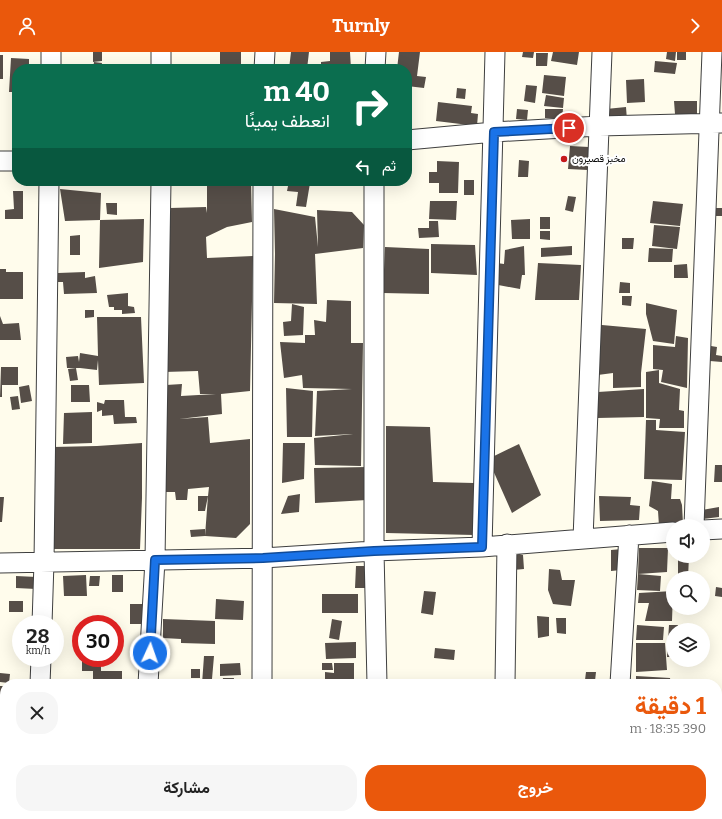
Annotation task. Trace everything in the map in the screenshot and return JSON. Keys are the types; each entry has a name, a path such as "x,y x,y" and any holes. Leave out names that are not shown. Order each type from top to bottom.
{"street":[{"path":"51,52 51,64"},
{"path":"161,52 161,64"},
{"path":"264,52 264,64"},
{"path":"375,64 376,52"},
{"path":"482,547 496,52"},
{"path":"583,539 602,52"},
{"path":"694,519 716,124 712,52"},
{"path":"412,140 494,132 599,126 716,124"},
{"path":"0,161 12,161"},
{"path":"42,615 49,186"},
{"path":"148,679 155,560 161,186"},
{"path":"262,679 263,186"},
{"path":"374,186 374,551 376,679"},
{"path":"710,530 722,529"},
{"path":"0,563 263,558 374,551 482,547 666,532"},
{"path":"620,679 629,535"},
{"path":"505,679 507,544"},
{"path":"40,679 41,667"}],"building":[{"path":"93,52 102,52 102,61 93,62"},
{"path":"220,52 241,52 241,64 220,64"},
{"path":"291,52 309,52 308,64 290,64"},
{"path":"330,52 350,52 351,64 321,64 321,62 330,61"},
{"path":"399,52 420,52 417,76 426,77 424,88 412,87 412,64 398,64"},
{"path":"523,52 534,52 533,58 522,57"},
{"path":"553,52 579,52 577,65 551,61"},
{"path":"667,52 676,52 675,61 666,59"},
{"path":"677,52 686,52 686,60 677,60"},
{"path":"536,53 548,53 547,66 536,66"},
{"path":"0,55 3,55 3,79 0,79"},
{"path":"11,58 29,59 29,64 12,64 12,92 9,92"},
{"path":"655,61 677,63 675,74 654,72"},
{"path":"94,62 102,63 102,64 94,64"},
{"path":"544,75 566,77 564,96 542,93"},
{"path":"644,79 645,102 627,103 626,80"},
{"path":"526,85 537,86 535,103 524,101"},
{"path":"457,88 466,89 465,99 456,98"},
{"path":"546,95 564,98 563,108 544,106"},
{"path":"674,101 697,101 697,114 675,114"},
{"path":"438,102 472,106 471,113 478,114 477,126 436,121"},
{"path":"626,107 627,120 608,122 606,109"},
{"path":"517,109 528,110 527,120 516,119"},
{"path":"545,109 563,109 562,119 545,118"},
{"path":"570,146 589,147 588,170 568,169"},
{"path":"519,160 529,161 528,177 518,177"},
{"path":"437,161 459,162 458,193 439,193 439,183 429,183 429,172 437,172"},
{"path":"464,180 474,180 474,195 464,195"},
{"path":"207,186 251,186 252,222 227,227 206,237 207,258 253,256 250,391 221,394 222,414 179,419 208,417 210,443 250,439 250,524 236,538 205,536 209,487 188,489 187,500 176,500 175,492 164,492 166,385 182,384 181,396 216,394 200,394 198,371 164,372 170,208 206,207 207,213"},
{"path":"288,186 310,186 306,207 296,206 298,192 287,191"},
{"path":"60,189 101,193 100,220 65,221"},
{"path":"13,191 23,191 23,219 5,219 5,210 14,209"},
{"path":"568,196 576,197 573,212 565,210"},
{"path":"430,201 457,201 456,220 429,219"},
{"path":"653,201 683,204 680,226 650,223"},
{"path":"106,203 117,203 117,215 107,214"},
{"path":"714,208 722,208 722,216 714,216"},
{"path":"274,209 315,217 318,247 317,210 352,212 364,225 363,248 315,254 317,304 274,303"},
{"path":"540,217 550,217 550,229 540,229"},
{"path":"144,219 143,262 99,268 100,220"},
{"path":"530,219 530,239 512,239 511,220"},
{"path":"429,221 438,221 439,237 419,238 418,228 429,228"},
{"path":"654,225 680,227 677,249 652,246"},
{"path":"540,231 550,231 550,240 540,239"},
{"path":"80,235 80,255 70,255 70,236"},
{"path":"622,238 634,238 633,249 622,249"},
{"path":"431,244 475,245 477,275 431,273"},
{"path":"524,246 525,275 522,275 520,289 493,284 497,263 504,264 505,250"},
{"path":"572,246 572,255 541,257 541,248"},
{"path":"385,247 429,249 429,294 383,293"},
{"path":"649,248 673,249 672,262 648,262"},
{"path":"538,263 581,265 579,300 535,300"},
{"path":"687,264 688,278 674,278 674,265"},
{"path":"0,269 6,269 6,272 23,272 23,299 0,299"},
{"path":"85,272 85,278 95,276 97,293 64,294 63,282 58,282 58,273"},
{"path":"620,282 630,283 630,293 619,293"},
{"path":"128,293 128,306 134,307 135,313 122,314 122,310 114,310 114,307 109,307 107,295"},
{"path":"622,296 632,296 631,306 622,305"},
{"path":"327,300 351,301 351,343 363,343 361,466 315,465 314,438 353,434 315,436 317,391 352,389 303,388 302,375 284,378 280,342 305,343 305,335 315,335 314,320 326,322"},
{"path":"646,303 677,310 674,344 653,341 646,314"},
{"path":"292,304 304,307 303,335 284,336 283,322 291,321"},
{"path":"85,310 94,310 94,317 85,318"},
{"path":"0,316 3,324 19,323 21,340 0,340"},
{"path":"97,317 141,317 144,383 99,385 98,360 97,370 67,368 66,357 78,356 79,362 80,353 98,356"},
{"path":"591,324 646,329 641,373 641,387 613,388 613,373 590,376"},
{"path":"676,336 688,338 687,388 661,382 663,370 653,369 653,345 675,347"},
{"path":"711,346 717,347 716,355 722,356 722,362 710,361"},
{"path":"1,367 18,367 18,385 2,385 2,397 0,397"},
{"path":"76,368 78,380 70,381 68,369"},
{"path":"659,370 659,383 680,389 679,410 684,411 684,428 659,428 660,419 646,418 646,372"},
{"path":"29,385 32,401 21,403 19,387"},
{"path":"71,385 89,385 90,402 71,402"},
{"path":"286,388 313,391 312,437 287,437"},
{"path":"644,389 644,417 597,418 598,392"},
{"path":"18,396 20,409 12,410 10,397"},
{"path":"105,400 124,400 125,417 136,417 137,423 114,424 113,415 102,416 102,410 97,412 97,402 104,404"},
{"path":"92,412 92,443 63,444 64,413"},
{"path":"646,420 656,420 656,430 685,432 682,480 644,479"},
{"path":"386,426 430,427 433,482 474,483 474,535 386,533"},
{"path":"142,443 140,549 52,549 53,447"},
{"path":"283,443 305,443 304,479 282,483"},
{"path":"519,444 541,495 512,513 488,459"},
{"path":"715,465 722,465 722,482 714,482"},
{"path":"368,467 367,500 315,503 314,468"},
{"path":"652,481 672,484 671,499 680,499 683,519 666,519 666,525 659,526 658,511 649,506"},
{"path":"300,494 299,512 281,514 288,496"},
{"path":"198,496 208,496 205,511 198,511"},
{"path":"599,496 631,497 630,505 640,506 639,520 600,521"},
{"path":"0,497 4,497 2,522 0,522"},
{"path":"719,507 719,517 703,519 702,510"},
{"path":"205,529 205,536 191,537 190,530"},
{"path":"639,548 666,548 666,563 667,563 666,572 638,574"},
{"path":"622,549 621,570 611,571 611,550"},
{"path":"519,554 523,555 524,569 513,570 514,556"},
{"path":"678,563 689,563 688,571 678,571"},
{"path":"356,566 367,566 365,588 355,588"},
{"path":"549,569 560,570 562,580 575,580 571,606 553,604 548,590"},
{"path":"638,574 661,576 660,591 637,590"},
{"path":"86,575 87,596 64,596 63,576"},
{"path":"112,575 123,575 123,592 112,592"},
{"path":"16,576 37,577 36,589 16,588"},
{"path":"90,576 100,576 99,586 89,586"},
{"path":"716,587 722,588 722,597 715,596"},
{"path":"424,591 436,592 433,615 421,613"},
{"path":"666,591 666,615 672,615 672,621 645,621 649,603 638,603 639,593"},
{"path":"322,594 358,594 358,613 322,613"},
{"path":"216,599 244,601 243,620 215,619"},
{"path":"9,601 23,601 23,612 9,612"},
{"path":"130,604 143,604 142,624 130,624"},
{"path":"537,616 549,617 549,636 538,638"},
{"path":"556,618 566,618 566,634 557,633"},
{"path":"163,619 215,621 215,644 181,643 181,639 163,638"},
{"path":"332,619 342,621 339,640 329,638"},
{"path":"637,625 664,627 663,640 636,640"},
{"path":"356,642 356,658 326,659 325,643"},
{"path":"636,643 665,643 667,670 636,672"},
{"path":"435,648 455,650 454,660 434,658"},
{"path":"204,656 214,656 212,679 202,679"},
{"path":"240,663 241,675 220,676 220,664"},
{"path":"322,663 332,663 333,670 322,670"},
{"path":"334,663 354,663 354,679 325,679 325,672 334,673"},
{"path":"82,667 101,667 101,671 122,671 122,679 93,679 93,671 82,671"},
{"path":"191,669 200,669 200,678 191,678"},
{"path":"586,672 596,672 595,679 585,679"},
{"path":"0,673 10,674 9,679 0,679"},
{"path":"636,676 670,679 636,679"},
{"path":"223,678 234,678 234,679"}],"place":[{"name":"مخبز قصيرون","path":"564,159"}],"route":[{"path":"150,653 155,560 263,558 374,551 482,547 494,132 569,128"}]}
